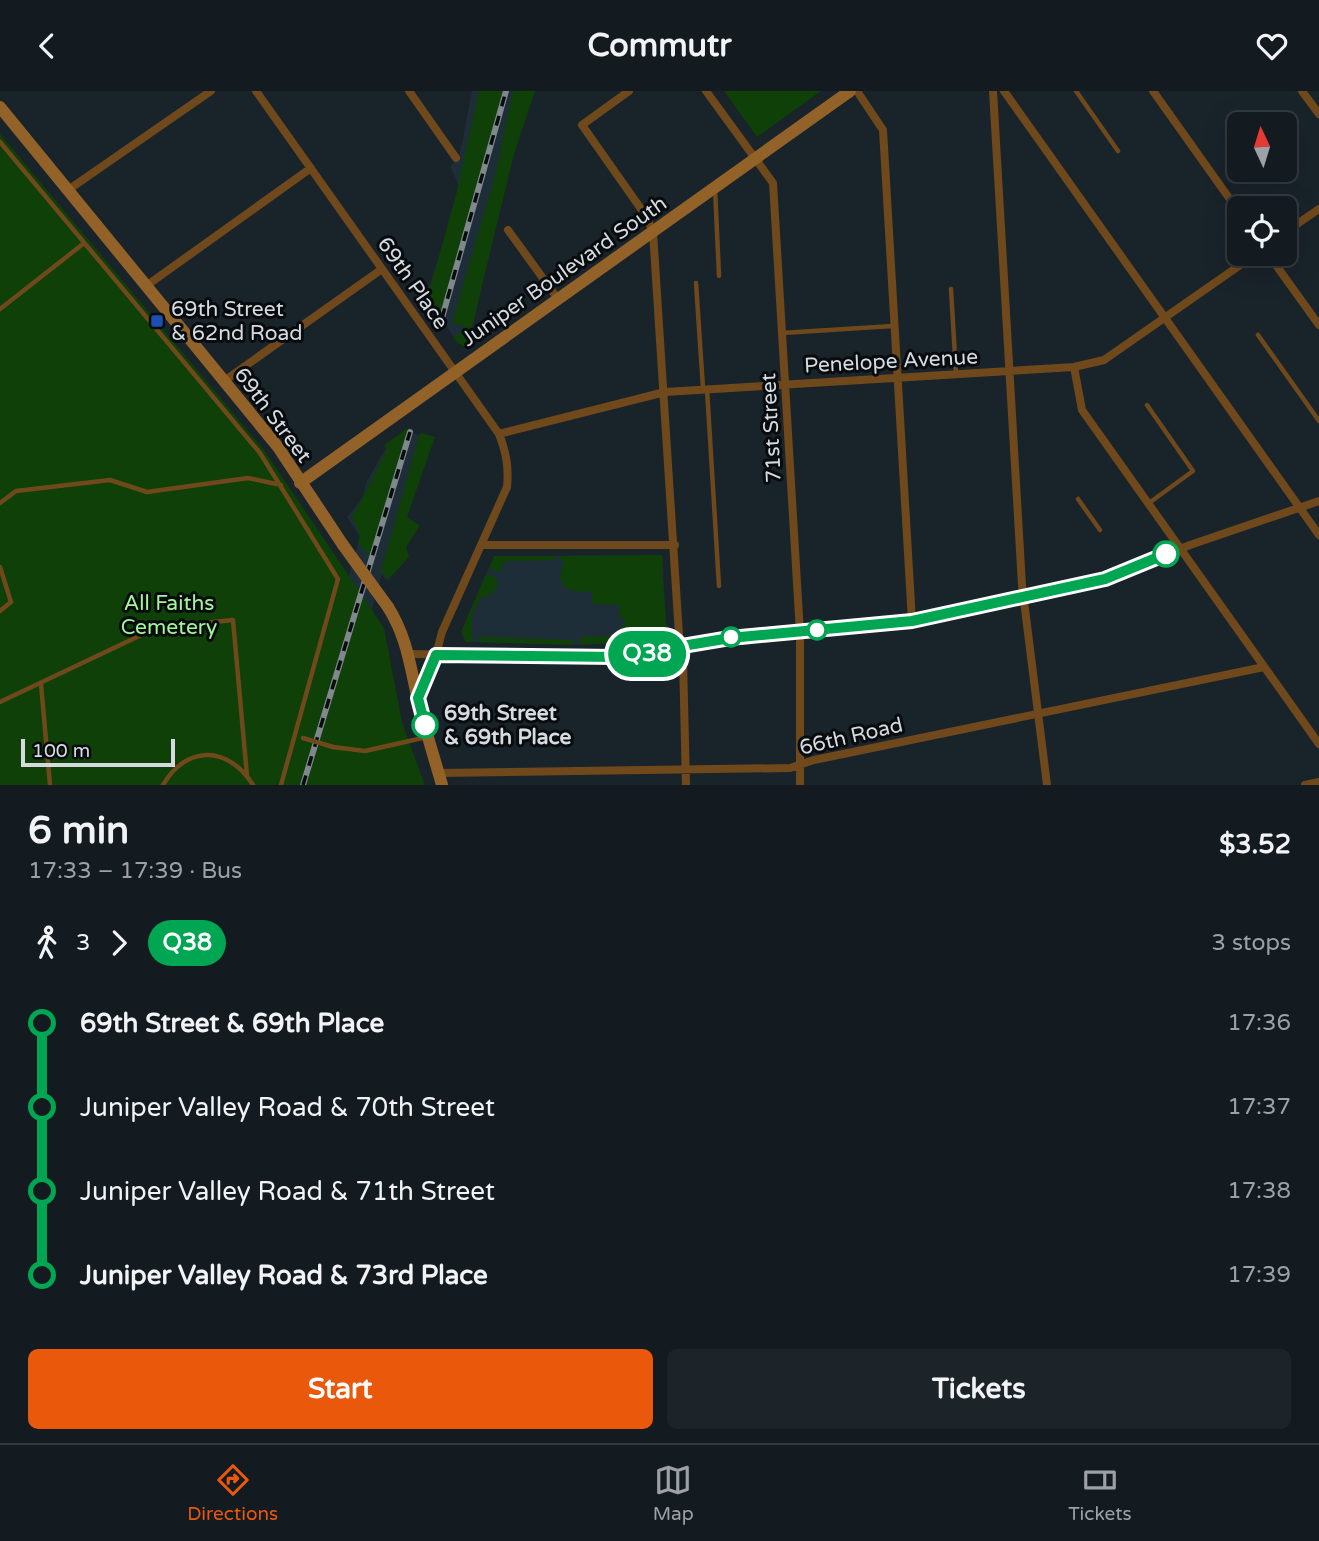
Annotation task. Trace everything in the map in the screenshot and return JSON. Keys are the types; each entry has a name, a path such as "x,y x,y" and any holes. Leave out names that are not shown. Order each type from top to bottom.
{"main road":[{"name":"Juniper Boulevard South","path":"300,482 850,91"},
{"name":"69th Street","path":"0,107 278,447 388,607 399,624 410,654 418,698 440,779"}],"street":[{"path":"68,190 211,91"},
{"name":"69th Place","path":"256,91 499,433 509,468 507,487 442,632 436,655 418,698"},
{"path":"409,91 456,158"},
{"path":"629,91 582,125 646,216 653,232 675,545 686,785"},
{"name":"71st Street","path":"706,91 773,183 800,632 800,785"},
{"path":"857,91 883,130 912,621"},
{"path":"993,91 1024,598 1047,785"},
{"path":"1003,91 1319,535"},
{"path":"1153,91 1228,196"},
{"path":"1303,91 1319,114"},
{"path":"146,286 311,168"},
{"path":"1297,224 1319,209"},
{"path":"508,230 558,299"},
{"name":"Penelope Avenue","path":"499,433 665,392 1074,367 1104,361 1239,266"},
{"path":"1277,266 1319,325"},
{"path":"224,381 382,269"},
{"path":"1074,367 1082,410 1319,744"},
{"path":"410,654 617,657 730,638 912,621 1105,579 1180,549 1319,501"},
{"path":"481,545 675,545"},
{"name":"66th Road","path":"440,779 790,768 1264,667"},
{"path":"1305,785 1319,782"}],"lane":[{"path":"1076,91 1118,151"},
{"path":"0,142 260,453 338,579 281,785"},
{"path":"715,187 719,277"},
{"path":"0,309 83,244"},
{"path":"696,283 719,586"},
{"path":"951,289 956,374"},
{"path":"782,333 895,325"},
{"path":"1258,335 1319,421"},
{"path":"1147,405 1193,471 1148,503"},
{"path":"0,503 16,491 110,480 147,492 248,478 281,485"},
{"path":"1078,499 1100,530"},
{"path":"0,567 11,602 0,611"},
{"path":"0,702 156,628 233,620 247,776"},
{"path":"41,684 50,785"},
{"path":"295,736 345,750 383,749 428,736"},
{"path":"163,785 172,771 184,760 209,755 237,763 253,785"}],"shaded area":[{"path":"472,91 533,91 511,159 470,337 458,344 426,295 462,191 450,167 459,158"},
{"path":"410,432 432,440 413,490 396,570 385,579 382,574 322,785 289,785 360,537 347,517 363,497 366,483 386,448"},
{"path":"662,555 667,636 631,643 580,645 466,642 461,632 494,556"}],"green space":[{"path":"479,91 503,91 440,318 427,299 456,195"},
{"path":"513,91 535,91 514,154 470,335 471,342 464,347 453,338 461,332 463,325 452,323 495,176"},
{"path":"724,91 821,91 757,137"},
{"name":"All Faiths Cemetery","path":"0,134 264,450 384,628 402,722 425,785 0,785"},
{"path":"408,428 370,557 358,542 360,536 352,516 387,450 384,445"},
{"path":"420,433 435,437 407,517 420,526 406,547 409,557 388,580 381,571"},
{"path":"662,555 663,573 660,574 663,579 667,636 649,639 648,636 643,637 643,641 580,645 580,637 619,636 620,626 624,626 625,618 619,618 619,605 592,604 592,592 564,587 560,577 564,561 560,560 560,556"},
{"path":"494,556 555,556 555,560 505,561 499,572 489,568"},
{"path":"486,574 496,578 498,585 493,593 480,599 472,615 472,642 466,642 461,632"},
{"path":"478,637 573,640 572,645 478,642"}],"railway":[{"path":"442,318 506,91"},
{"path":"303,785 410,432"}],"bus line":[{"name":"Q38","path":"425,725 418,698 436,655 617,657 730,638 912,621 1105,579 1166,554"}],"place":[{"name":"69th Street & 62nd Road","path":"157,321"},
{"name":"69th Street & 69th Place","path":"425,725"}]}
